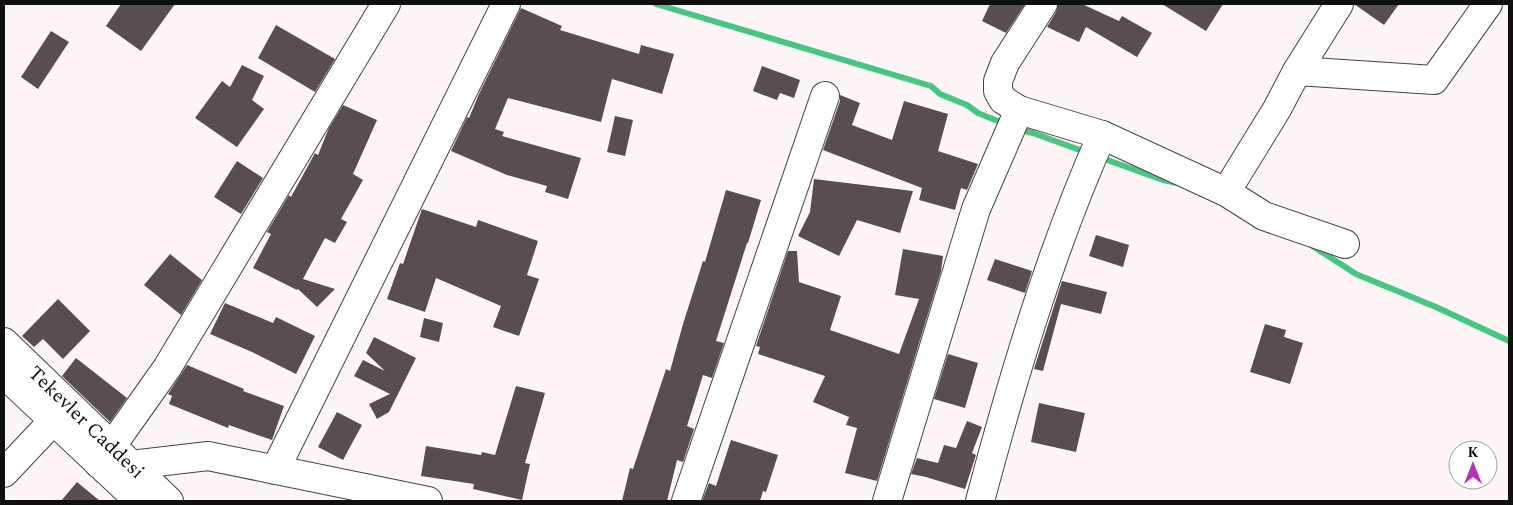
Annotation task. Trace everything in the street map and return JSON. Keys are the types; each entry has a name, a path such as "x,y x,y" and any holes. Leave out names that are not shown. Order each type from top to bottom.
{"street":[{"path":"112,461 386,4"},
{"path":"275,470 506,4"},
{"path":"1043,4 1004,63 998,82 998,91 1003,100 1018,110 1102,135 1226,192 1264,216 1345,244"},
{"path":"1226,192 1339,4"},
{"path":"1297,71 1434,80 1488,4"},
{"path":"686,501 824,96"},
{"path":"887,501 976,209 1018,110"},
{"path":"980,501 999,430 1062,230 1102,135"},
{"name":"Tekevler Caddesi","path":"4,342 112,461 169,501"},
{"path":"4,374 53,421 112,461 139,501"},
{"path":"4,473 53,421"},
{"path":"112,461 208,456 428,501"}],"building":[{"path":"121,4 175,4 141,51 106,26"},
{"path":"990,4 1025,4 1006,33 982,21"},
{"path":"1058,4 1082,4 1119,21 1122,16 1152,33 1137,57 1086,27 1079,42 1047,27 1056,12"},
{"path":"1162,4 1223,4 1206,31"},
{"path":"1354,4 1399,4 1384,25"},
{"path":"521,8 562,26 560,30 639,54 641,45 674,54 662,94 612,79 601,122 508,98 495,129 504,132 502,136 581,158 568,199 545,192 547,186 507,175 451,151 467,117 469,118"},
{"path":"276,25 335,59 315,92 258,58"},
{"path":"51,31 69,42 38,89 21,77"},
{"path":"242,65 264,76 252,100 264,109 237,147 195,118 222,81 230,87"},
{"path":"762,66 800,80 794,98 780,93 777,100 753,91"},
{"path":"840,95 860,103 852,125 892,140 904,101 948,114 938,151 978,164 967,190 961,188 955,210 919,200 922,188 823,150 840,101"},
{"path":"343,105 377,120 353,174 363,180 341,219 347,222 335,243 325,238 303,279 335,289 317,307 298,289 253,268 271,234 267,232 289,195 291,197 315,153 318,155 329,128"},
{"path":"615,116 633,120 625,156 607,152"},
{"path":"237,161 263,178 241,214 214,197"},
{"path":"814,179 913,191 900,233 857,220 839,256 798,236 810,212"},
{"path":"726,190 761,200 716,341 724,343 712,378 703,375 687,426 694,429 683,462 677,460 667,501 622,501 630,468 633,469 666,369 670,371"},
{"path":"422,209 476,227 478,220 538,241 527,275 539,279 519,336 493,327 501,306 436,278 425,312 387,299 400,263 403,264"},
{"path":"1096,235 1129,245 1123,267 1089,256"},
{"path":"903,249 943,256 941,271 877,481 845,473 857,428 846,425 849,417 813,402 825,376 758,354 760,347 756,346 788,251 797,251 799,282 841,296 830,330 899,354 919,299 895,295"},
{"path":"170,254 202,280 181,315 144,285"},
{"path":"995,259 1032,271 1025,293 987,280"},
{"path":"1062,281 1107,292 1101,314 1061,304 1043,371 1034,369"},
{"path":"58,299 90,331 63,359 43,339 34,347 22,336"},
{"path":"225,303 273,323 276,317 315,336 296,374 210,334"},
{"path":"424,318 443,323 439,342 420,337"},
{"path":"1265,324 1286,330 1284,337 1303,343 1290,384 1250,372"},
{"path":"374,337 416,358 389,412 377,419 369,404 390,394 354,376 363,360 385,371 366,353"},
{"path":"948,354 978,363 965,408 934,399"},
{"path":"76,358 127,398 110,422 62,376"},
{"path":"187,365 244,389 243,391 284,406 272,440 229,425 228,428 169,404 172,396 168,394"},
{"path":"516,386 545,393 525,463 530,464 522,500 473,489 474,484 421,476 426,446 481,455 482,452 495,455"},
{"path":"1039,403 1085,413 1076,452 1031,442"},
{"path":"337,412 362,425 343,460 318,447"},
{"path":"967,421 982,427 972,453 976,455 965,489 911,474 917,458 938,463 944,445 956,448"},
{"path":"731,440 778,455 766,492 763,491 760,501 702,501 709,483 716,486"},
{"path":"77,482 100,501 61,501"}],"waterway":[{"path":"656,4 931,86 940,94 1005,124"},
{"path":"1017,129 1088,153"},
{"path":"1099,157 1163,180 1178,183"},
{"path":"1311,245 1356,274 1436,307 1509,341"}]}
